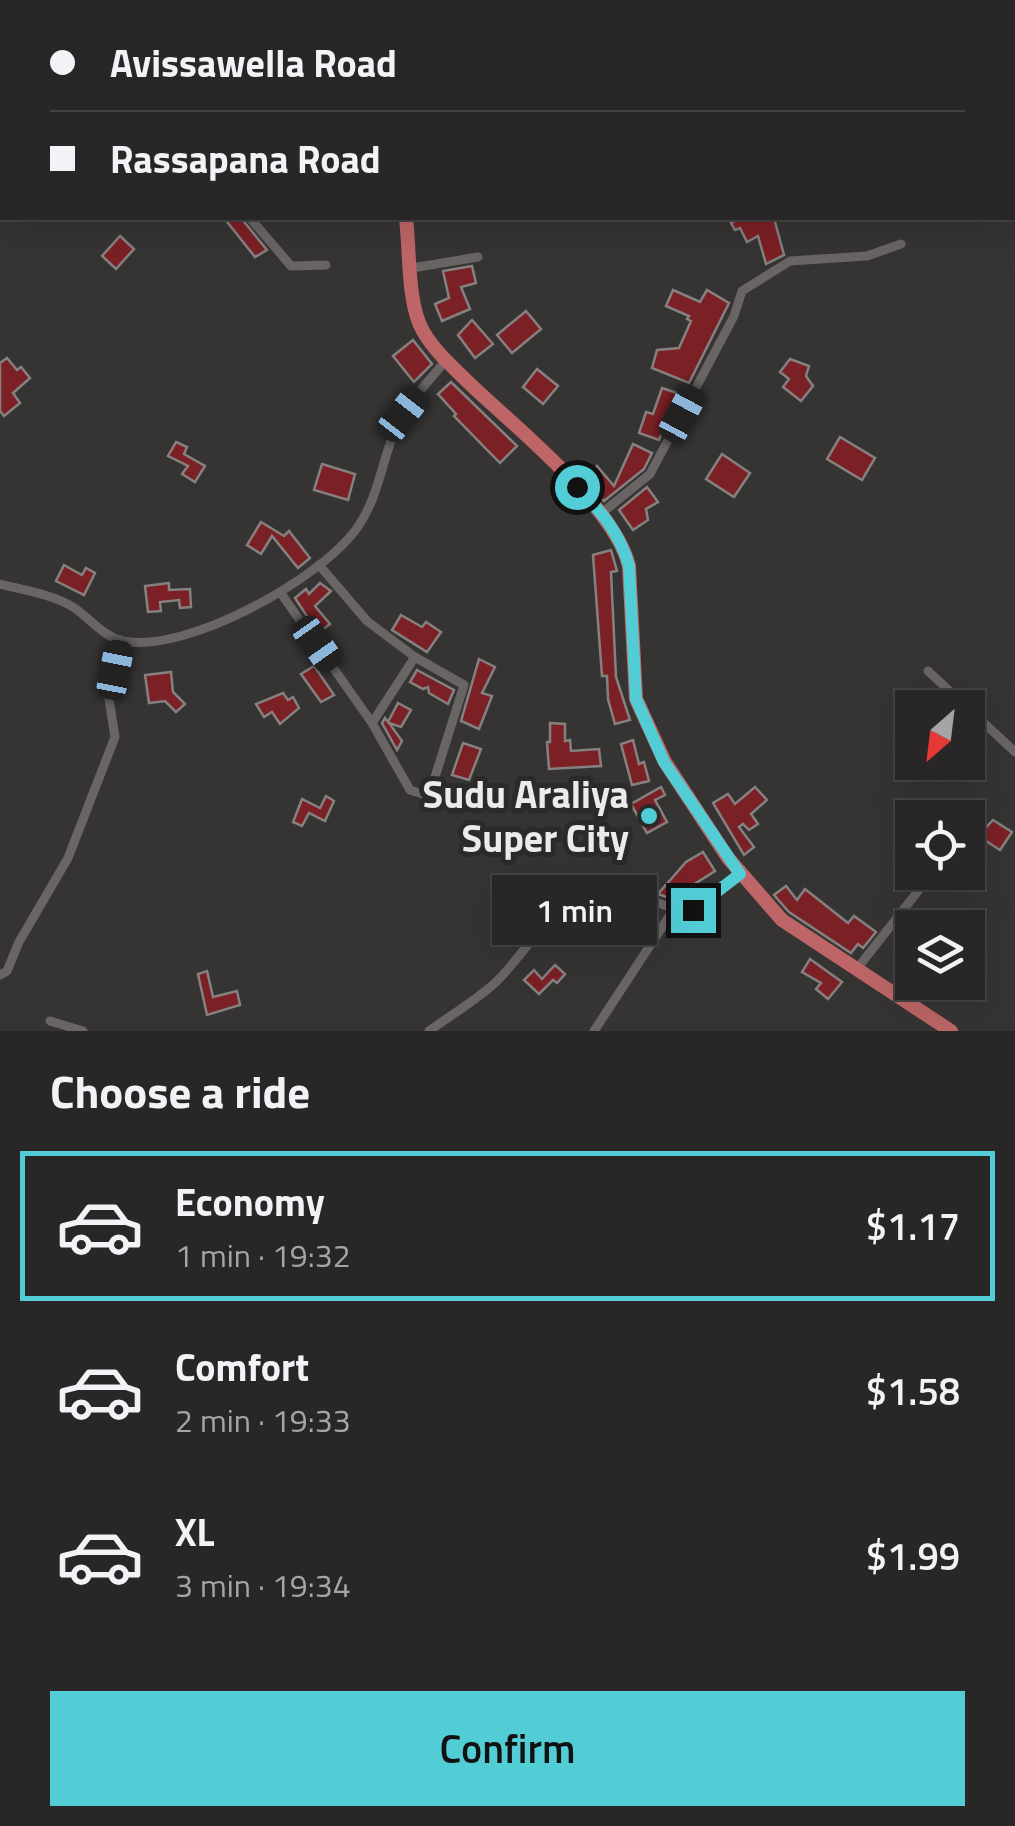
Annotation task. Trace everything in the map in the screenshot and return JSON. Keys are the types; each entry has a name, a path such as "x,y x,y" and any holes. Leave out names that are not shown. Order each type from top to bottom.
{"main road":[{"path":"406,220 412,296 421,329 446,360 603,512 626,552 636,699 664,762 740,874 782,920 951,1031"}],"street":[{"path":"252,220 291,266 326,265"},
{"path":"603,512 650,474 734,316 742,291 790,260 868,256 901,244"},
{"path":"412,268 478,256"},
{"path":"0,584 72,606 100,630 120,640 155,644 225,620 303,580 356,529 379,486 403,414 446,360"},
{"path":"280,592 372,723 410,790 429,796 464,685 415,657 367,622 318,565"},
{"path":"0,975 7,972 19,942 68,858 115,737 109,699 120,640"},
{"path":"372,723 415,657"},
{"path":"928,670 1015,752"},
{"path":"428,1031 495,984 520,959 554,914 579,892 599,885 617,886 685,910 700,906 740,874"},
{"path":"856,970 919,890"},
{"path":"594,1031 674,908"},
{"path":"50,1021 83,1031"}],"building":[{"path":"226,220 243,220 267,250 255,257"},
{"path":"775,220 784,255 766,264 758,236 747,242 740,228 735,230 731,223"},
{"path":"120,236 134,249 116,269 102,256"},
{"path":"472,266 476,283 461,287 470,309 442,321 435,304 449,298 443,271"},
{"path":"673,290 700,302 707,290 729,303 689,383 652,368 657,350 679,348 691,321 689,316 666,306"},
{"path":"526,311 541,329 512,353 497,335"},
{"path":"472,320 493,344 475,358 458,335"},
{"path":"413,340 432,364 414,382 393,356"},
{"path":"7,358 30,378 13,393 20,403 4,416 0,411 0,363"},
{"path":"790,359 809,366 806,376 813,386 801,401 783,387 789,379 780,372"},
{"path":"537,369 558,386 543,404 523,387"},
{"path":"451,382 517,446 500,463 438,394"},
{"path":"662,388 683,395 659,440 639,433 646,412 653,414"},
{"path":"840,437 875,458 862,480 827,459"},
{"path":"176,442 187,447 184,454 205,466 195,482 182,474 188,466 168,456"},
{"path":"633,444 652,453 644,469 604,501 584,478 597,466 614,486"},
{"path":"722,454 750,473 734,497 706,479"},
{"path":"322,464 355,474 348,500 314,490"},
{"path":"647,487 658,502 646,509 648,520 633,530 619,510"},
{"path":"261,522 284,536 289,531 310,558 298,568 272,536 261,554 247,545"},
{"path":"611,550 617,571 611,572 616,677 630,720 615,724 607,676 602,676 593,555"},
{"path":"64,565 82,575 86,568 95,573 84,595 56,581"},
{"path":"169,583 169,590 190,589 191,607 180,608 179,600 160,602 161,611 148,612 145,586"},
{"path":"320,583 331,591 315,606 330,624 318,633 295,598 306,589 309,594"},
{"path":"401,615 422,627 426,622 441,632 427,652 392,630"},
{"path":"479,659 495,667 482,693 492,696 479,729 461,721"},
{"path":"314,666 334,695 321,702 301,674"},
{"path":"417,670 454,690 448,704 429,693 428,687 423,689 410,682"},
{"path":"171,672 173,692 185,704 176,712 165,701 149,703 145,675"},
{"path":"283,693 288,700 293,697 299,708 280,724 272,712 264,717 256,704"},
{"path":"398,703 411,710 401,727 389,723 402,741 397,750 382,723 385,718 388,722"},
{"path":"550,723 565,724 565,741 570,740 571,751 599,749 601,766 549,769"},
{"path":"633,740 639,764 644,762 649,781 632,785 621,744"},
{"path":"463,743 481,749 469,780 452,775"},
{"path":"661,787 665,795 655,800 667,822 647,833 631,804"},
{"path":"755,787 767,800 751,814 758,824 749,830 743,824 739,827 754,847 744,855 713,803 728,794 735,804"},
{"path":"326,796 334,801 325,821 309,813 302,826 293,822 302,799 320,808"},
{"path":"993,820 1012,832 1000,850 985,843 985,829"},
{"path":"703,852 715,871 693,885 699,895 683,902 677,894 672,899 658,894 686,862"},
{"path":"786,886 797,900 805,889 848,923 854,916 876,932 863,948 858,944 851,953 789,912 774,895"},
{"path":"592,896 635,907 628,925 635,929 630,936 616,928 619,921 596,916 598,908 590,906"},
{"path":"810,959 842,982 828,999 816,989 821,983 802,972"},
{"path":"555,965 565,974 539,994 524,980 534,970 542,979"},
{"path":"207,971 213,997 237,991 240,1005 207,1015 198,974"}],"place":[{"name":"Sudu Araliya Super City","path":"649,816"}],"route":[{"path":"577,487 603,512 626,552 636,699 664,762 740,874 693,910"}]}
